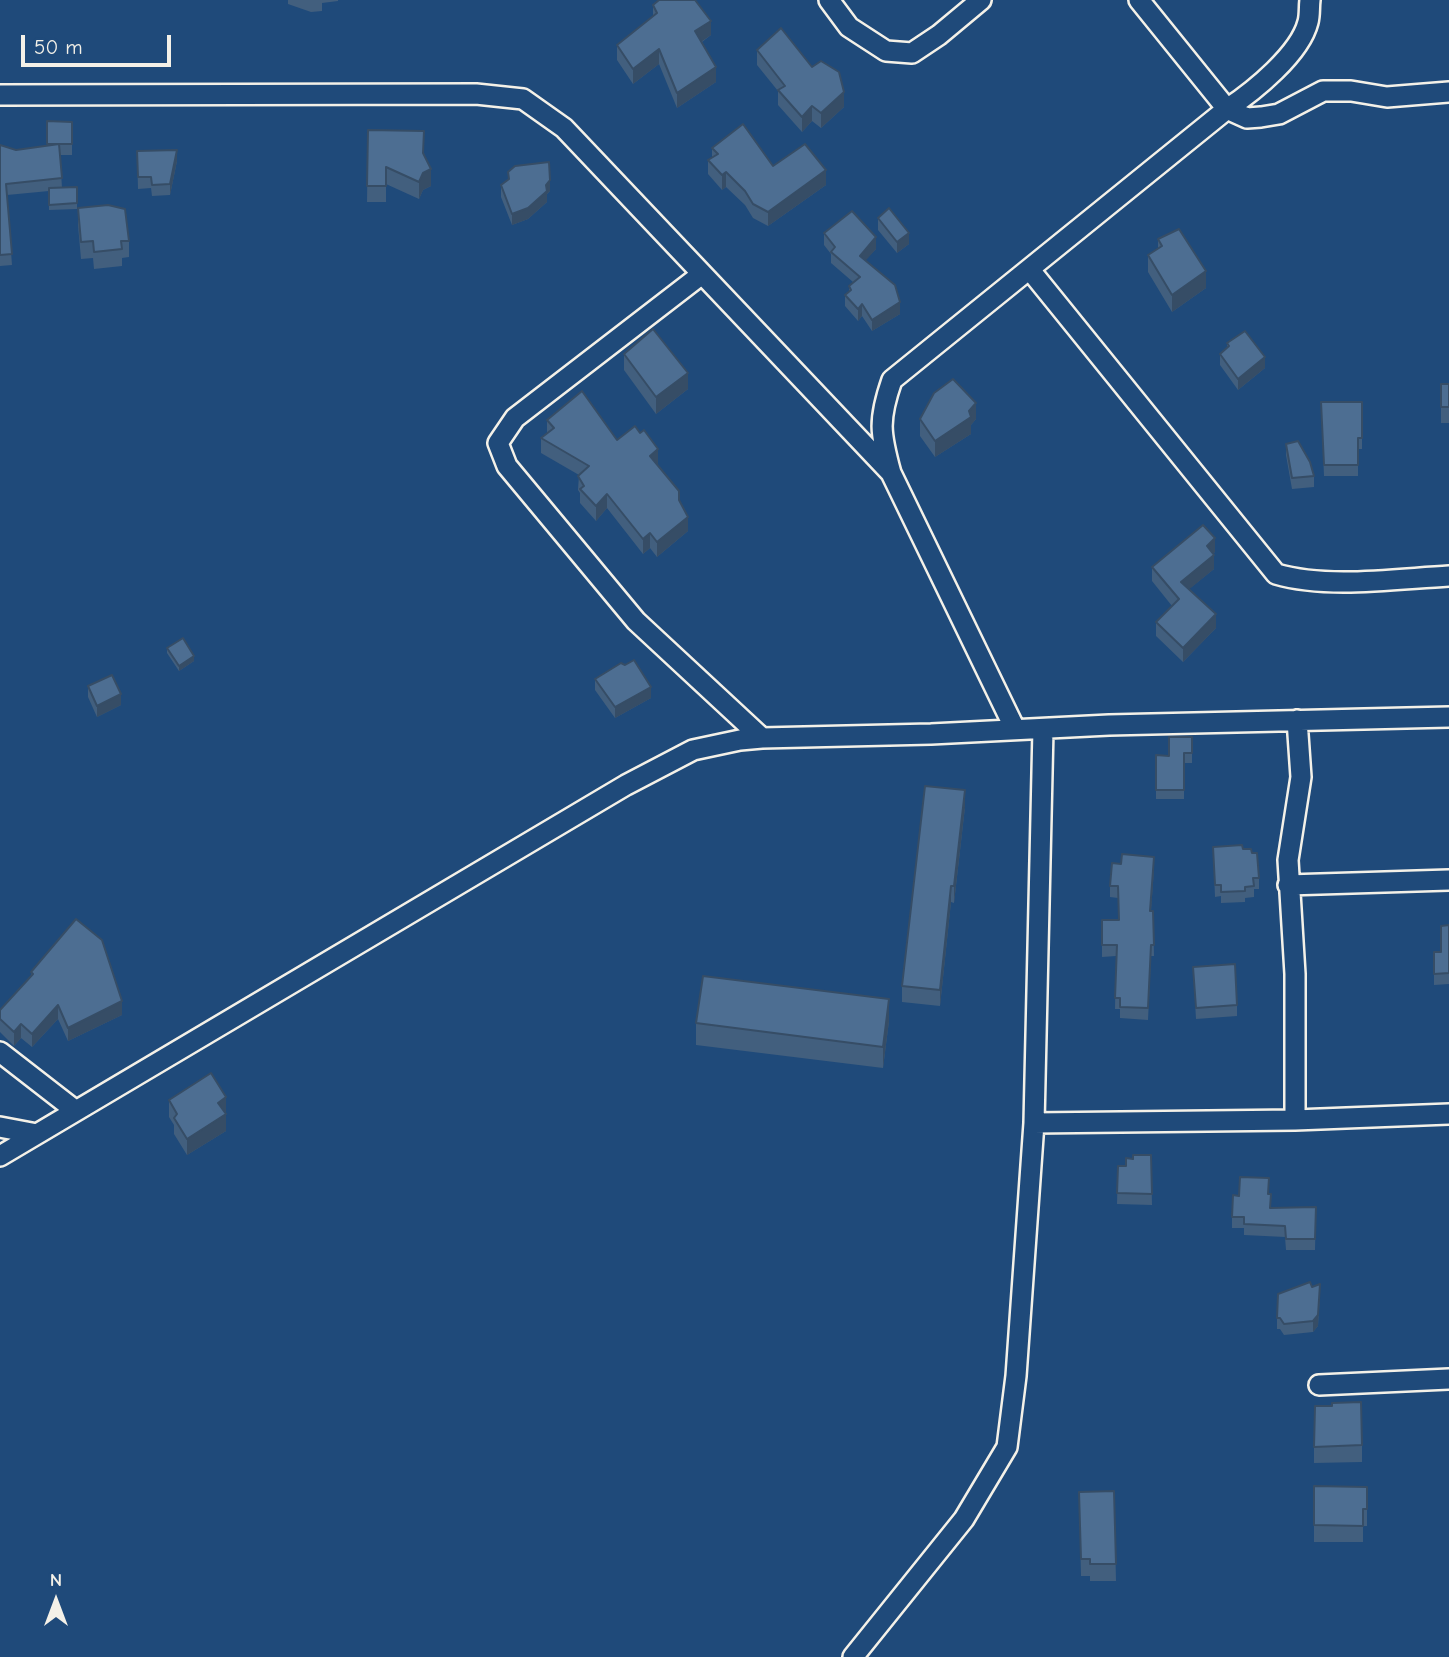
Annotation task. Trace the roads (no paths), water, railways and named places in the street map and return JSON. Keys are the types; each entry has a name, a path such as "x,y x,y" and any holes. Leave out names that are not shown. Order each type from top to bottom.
{"street":[{"path":"829,0 849,27 886,51 912,53 939,35 981,0"},
{"path":"1139,0 1227,109 1247,118 1279,114 1323,91 1351,91 1387,97 1449,92"},
{"path":"1015,729 891,473 882,439 882,408 892,380 1255,88 1298,44 1308,22 1310,0"},
{"path":"0,95 477,94 523,99 564,128 891,473"},
{"path":"1030,270 1276,574 1293,579 1348,581 1449,576"},
{"path":"702,274 515,418 498,443 507,466 636,621 762,738"},
{"path":"0,1156 626,785 693,750 762,738 1109,725 1449,717"},
{"path":"1295,1120 1295,974 1288,860 1301,777 1297,720"},
{"path":"853,1657 964,1519 1007,1447 1016,1376 1034,1123 1043,729"},
{"path":"1288,885 1449,880"},
{"path":"0,1052 76,1111"},
{"path":"1034,1123 1295,1120 1449,1114"},
{"path":"0,1127 37,1134"},
{"path":"1319,1385 1449,1379"}]}
